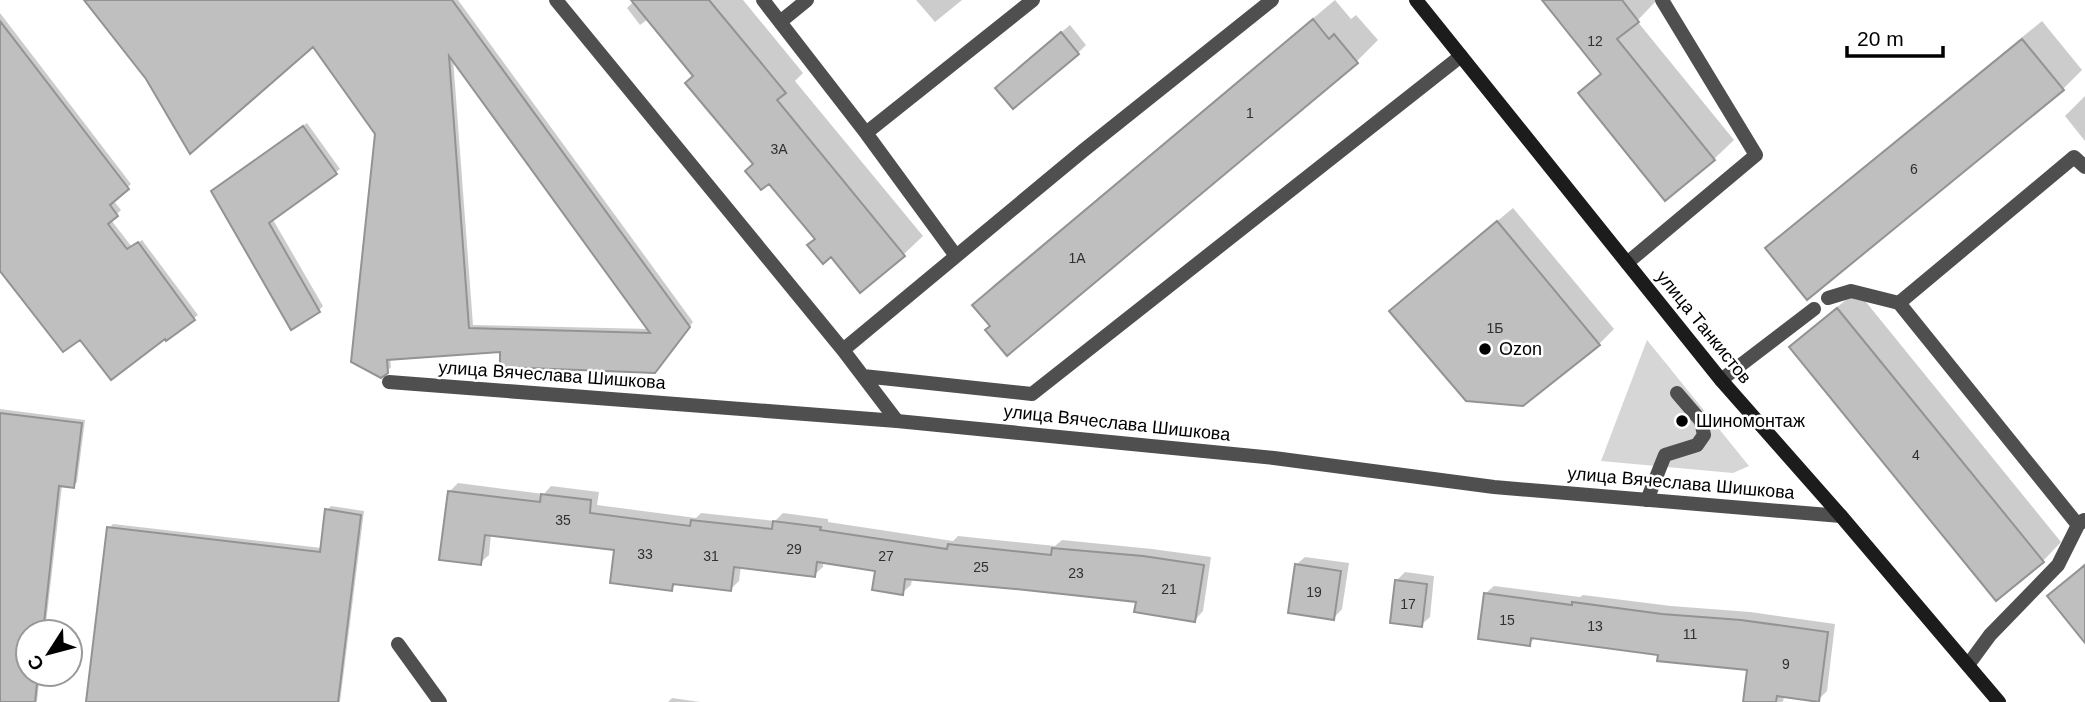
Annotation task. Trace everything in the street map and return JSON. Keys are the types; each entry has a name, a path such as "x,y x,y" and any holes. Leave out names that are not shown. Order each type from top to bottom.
{"main road":[{"name":"улица Танкистов","path":"1416,0 1721,380 1999,702"}],"street":[{"path":"556,0 843,349 898,421"},
{"path":"763,0 866,133 956,256"},
{"path":"780,22 807,0"},
{"path":"866,133 1033,0"},
{"path":"843,349 1084,150 1272,0"},
{"path":"1627,263 1756,155 1662,0"},
{"path":"863,376 1032,394 1461,56"},
{"path":"1899,303 2074,157 2085,167"},
{"path":"1828,298 1851,291 1899,303 2081,522 2058,565 1990,635 1968,665"},
{"path":"1721,380 1814,309"},
{"name":"улица Вячеслава Шишкова","path":"389,382 898,421 1274,458 1494,487 1841,516"},
{"path":"1647,500 1665,454 1697,445 1704,435 1701,421 1677,393"},
{"path":"398,645 440,702"}],"shaded area":[{"path":"1647,340 1749,466 1733,473 1601,461"}],"building":[{"path":"84,0 452,0 690,327 655,373 500,367 500,352 387,360 388,373 381,378 351,362 375,134 313,47 190,154 146,79","holes":["449,56 650,333 469,328"]},
{"path":"631,0 709,0 786,93 777,100 905,256 860,293 831,257 823,264 807,245 815,239 769,184 761,190 745,171 753,164 685,83 693,76"},
{"path":"1542,0 1622,0 1639,22 1617,39 1715,160 1665,201 1578,93 1601,74"},
{"path":"1313,19 1329,39 1334,34 1358,63 1007,356 985,330 990,326 972,305"},
{"path":"0,21 129,189 110,205 118,216 108,224 127,249 138,242 195,320 111,380 80,340 63,352 0,271"},
{"path":"1061,32 1079,54 1013,109 995,88"},
{"path":"2022,39 2064,90 1807,300 1765,248"},
{"path":"303,126 337,174 269,223 320,312 291,330 211,191"},
{"path":"1497,221 1600,345 1523,406 1466,401 1389,311"},
{"path":"1837,308 2044,562 1996,601 1789,347"},
{"path":"0,413 82,423 74,488 59,486 45,618 14,618 14,688 36,688 35,702 0,702"},
{"path":"448,491 540,502 541,494 591,500 590,513 690,526 691,520 772,529 773,521 947,549 948,544 1051,555 1052,548 1143,556 1204,565 1195,622 1134,612 1136,602 1015,589 905,579 903,595 872,590 875,571 817,562 815,577 734,567 731,591 673,584 672,591 610,583 614,550 485,535 481,565 439,560"},
{"path":"325,509 361,515 338,702 86,702 107,527 320,552"},
{"path":"1295,564 1341,571 1334,620 1288,613"},
{"path":"2085,565 2085,643 2047,596"},
{"path":"1395,580 1427,584 1422,627 1390,623"},
{"path":"1484,593 1572,605 1572,602 1662,614 1741,620 1828,632 1819,702 1777,696 1776,702 1743,702 1747,670 1657,661 1658,655 1531,638 1530,646 1478,639"}],"place":[{"name":"Ozon","path":"1485,349"},
{"name":"Шиномонтаж","path":"1682,421"}]}
